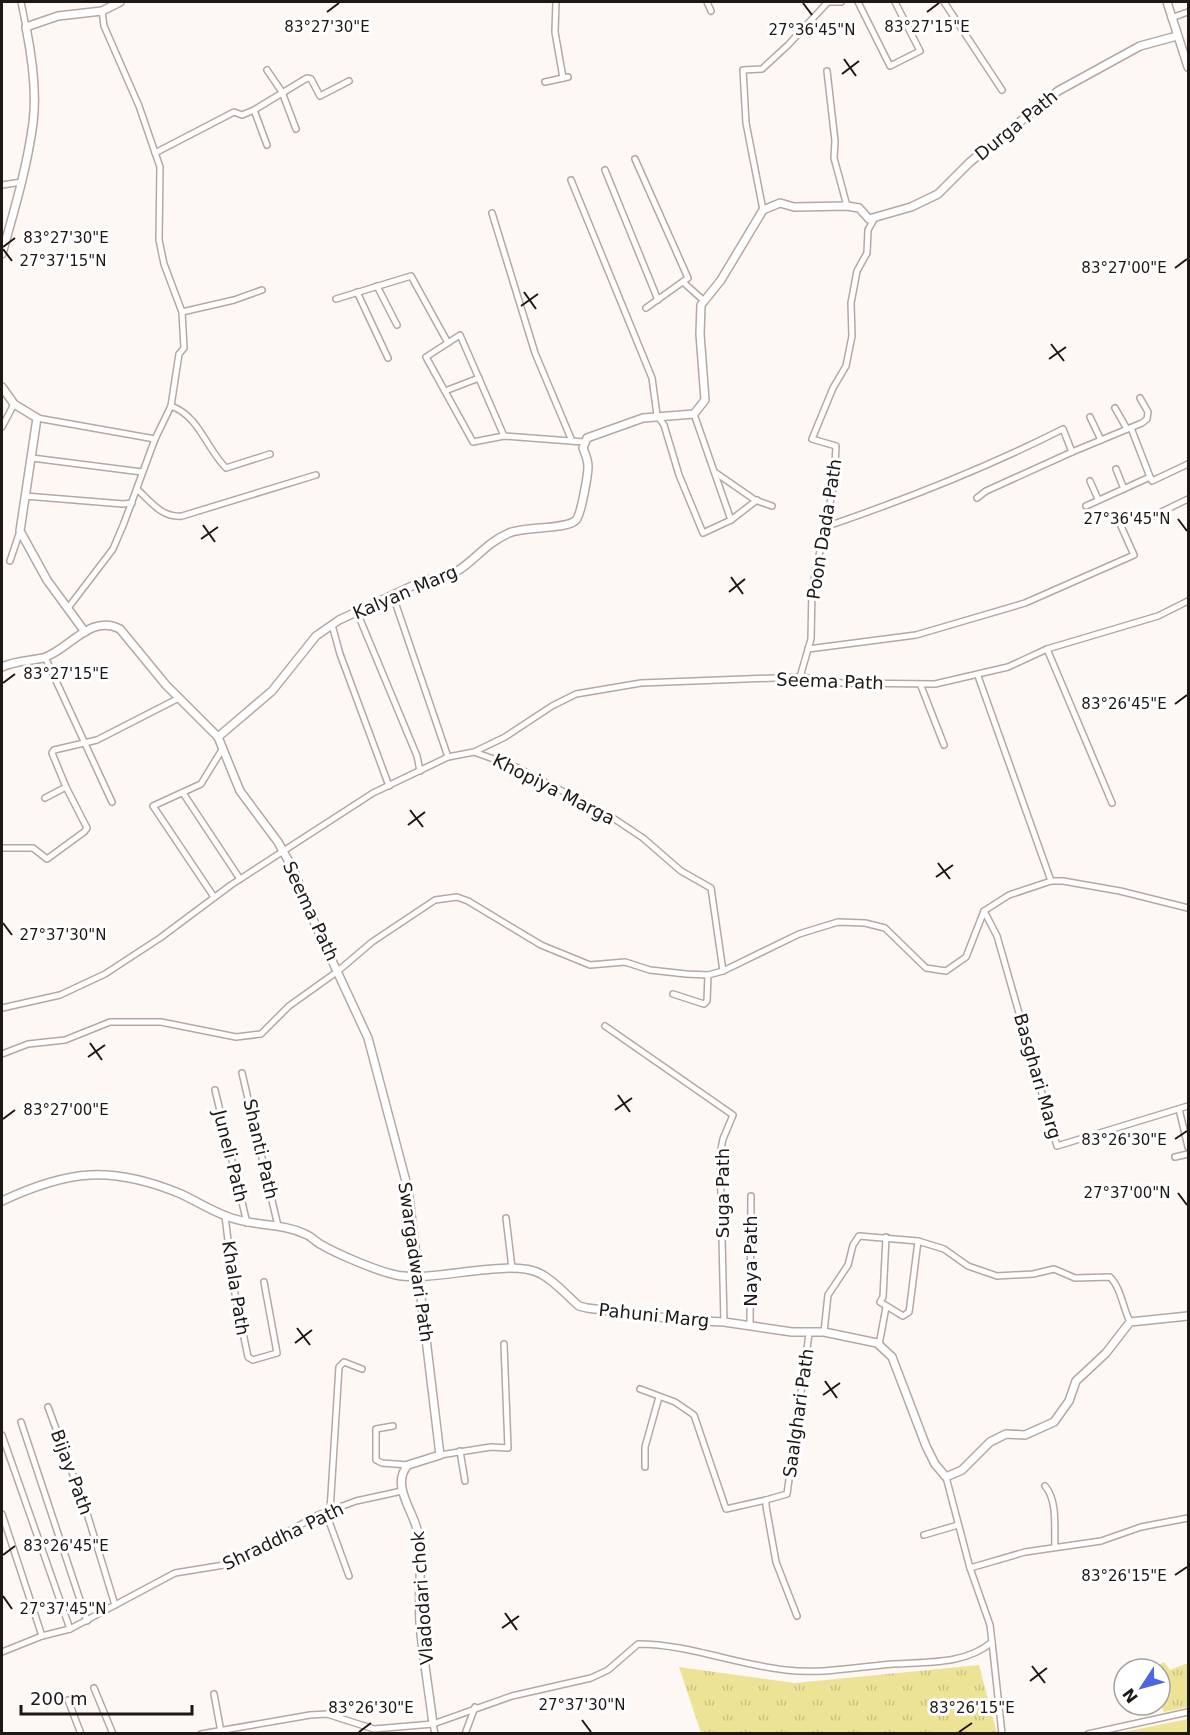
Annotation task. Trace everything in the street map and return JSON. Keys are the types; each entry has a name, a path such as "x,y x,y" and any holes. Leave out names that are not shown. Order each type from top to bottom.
{"street":[{"path":"2,254 22,182 34,121 32,57 21,2"},
{"path":"27,27 58,16 102,11 120,2"},
{"path":"545,82 566,78 555,32 556,2"},
{"path":"707,2 711,11"},
{"path":"763,210 746,123 743,70 762,69 828,2 841,2"},
{"path":"858,2 890,66 920,51 895,2"},
{"path":"952,2 945,4 1002,90"},
{"path":"1167,2 1188,67"},
{"path":"68,609 113,549 155,439 171,406 179,354 184,348 182,312 164,264 159,240 161,177 140,106 104,26 102,11"},
{"path":"1171,18 1188,12"},
{"name":"Durga Path","path":"874,219 911,207 938,194 970,162 1058,91 1140,46 1177,36"},
{"path":"267,70 282,92 296,129"},
{"path":"827,71 835,141 834,158 847,206"},
{"path":"155,153 234,112 242,115 254,110 309,78 320,96 349,81"},
{"path":"254,110 267,145"},
{"path":"635,159 688,278 646,308"},
{"path":"604,170 658,300"},
{"path":"571,180 652,378 657,415 664,425 679,475 703,533 731,520 757,500"},
{"path":"2,185 22,182"},
{"path":"694,414 705,400 700,334 703,300 721,280 763,210 780,203 794,207 847,206 859,208 869,219 874,219"},
{"path":"492,213 535,353 572,441"},
{"name":"Poon Dada Path","path":"800,677 811,639 812,589 834,484 836,446 812,439 833,388 846,366 852,336 851,303 857,271 867,253 868,230 874,219"},
{"path":"336,299 411,276 448,343"},
{"path":"684,282 703,300"},
{"path":"377,286 397,325"},
{"path":"182,312 234,300 261,290"},
{"path":"357,292 388,358"},
{"path":"504,436 460,335 426,357 473,442 504,436 584,442 587,438 628,422 657,415 694,414"},
{"path":"445,391 478,378"},
{"path":"2,387 14,404 37,418 155,439"},
{"path":"977,498 986,491 1147,419 1148,412 1140,398"},
{"path":"2,427 14,404"},
{"path":"171,406 185,413 193,421 226,468 270,454"},
{"path":"1115,408 1129,429 1152,481 1188,464"},
{"path":"694,414 731,520"},
{"path":"1090,417 1101,440"},
{"path":"10,561 20,531 37,418"},
{"path":"825,527 924,493 998,462 1063,429 1072,452"},
{"name":"Kalyan Marg","path":"218,737 272,691 316,636 332,625 426,580 441,579 458,573 485,548 508,534 528,527 564,525 574,522 580,514 588,464 584,442"},
{"path":"32,458 142,472"},
{"path":"1116,470 1124,489"},
{"path":"715,472 757,500 772,506"},
{"path":"137,489 160,512 172,517 182,516 316,475"},
{"path":"1086,506 1150,477"},
{"path":"1090,481 1098,499"},
{"path":"25,496 132,503"},
{"path":"1145,519 1188,499"},
{"path":"808,650 916,635 1025,603 1134,555 1121,526"},
{"path":"20,531 47,580 85,632"},
{"path":"393,596 448,757"},
{"name":"Seema Path","path":"474,752 505,737 552,706 576,694 641,682 800,677 842,683 921,686 978,676 1008,667 1047,649 1158,616 1188,601"},
{"path":"357,612 417,756 420,771"},
{"path":"332,625 339,654 389,786"},
{"path":"2,667 45,657 85,632 110,626 120,629 179,698 218,737"},
{"path":"1047,649 1112,803"},
{"path":"45,657 112,802"},
{"path":"978,676 1051,882"},
{"path":"921,686 944,745"},
{"path":"2,848 33,848 47,860 87,828 66,787 52,752 102,738 179,698"},
{"name":"Seema Path","path":"218,737 240,791 284,851 338,971"},
{"path":"214,897 153,808 156,803 183,793 206,778 223,748"},
{"name":"Khopiya Marga","path":"2,1008 60,995 105,974 240,879 389,786 448,757 474,752 516,767 610,816 643,838 681,871 707,884 711,888 723,970"},
{"path":"45,798 66,787"},
{"path":"183,793 240,879"},
{"path":"2,1054 28,1044 65,1040 110,1022 161,1022 226,1036 252,1037 261,1034 289,1006 338,971 372,942 435,900 457,897 468,901 541,945 590,965 625,962 650,970 708,975 799,934 838,922 877,925 885,928 926,968 945,970 966,957 984,911 1009,895 1051,882 1063,881 1113,890 1188,908"},
{"name":"Basghari Marg","path":"984,911 997,936 1047,1118 1057,1146 1188,1106"},
{"name":"Swargadwari Path","path":"338,971 368,1038 404,1172 419,1275 440,1455"},
{"path":"672,994 704,1004 707,1001 708,975"},
{"name":"Suga Path","path":"605,1026 733,1115 723,1139 720,1154 724,1322"},
{"name":"Shanti Path","path":"242,1073 278,1226"},
{"name":"Juneli Path","path":"214,1090 247,1223"},
{"path":"1179,1109 1188,1147"},
{"path":"1175,1157 1188,1154"},
{"name":"Pahuni Marg","path":"2,1201 31,1187 78,1174 94,1173 141,1180 177,1193 225,1216 247,1223 278,1226 307,1235 319,1244 395,1275 512,1268 541,1274 579,1306 587,1308 683,1320 724,1322 809,1334 824,1332 879,1345"},
{"name":"Naya Path","path":"750,1326 751,1196"},
{"name":"Khala Path","path":"225,1216 234,1289 249,1359 266,1358 277,1353 264,1282"},
{"path":"506,1218 512,1268"},
{"path":"824,1332 828,1295 848,1265 855,1240 859,1236 918,1241 944,1249 968,1266 996,1276 1033,1274 1054,1269 1075,1278 1110,1277 1118,1290 1122,1307 1130,1322"},
{"path":"886,1238 883,1297 880,1302 903,1316 909,1312 918,1241"},
{"path":"886,1307 879,1345 892,1357 926,1446 935,1464 946,1477 970,1568 990,1625 1002,1734"},
{"path":"946,1477 962,1470 990,1442 1006,1434 1025,1435 1054,1422 1069,1401 1076,1381 1106,1353 1130,1322 1188,1316"},
{"name":"Saalghari Path","path":"797,1616 776,1562 766,1500 787,1494 809,1334"},
{"path":"393,1426 376,1429 376,1457 379,1462 408,1465 460,1451 508,1448 504,1344"},
{"path":"349,1576 328,1512 339,1367 344,1362 362,1369"},
{"path":"640,1389 675,1402 694,1415 726,1509 766,1500"},
{"path":"645,1467 645,1447 659,1397"},
{"name":"Bijay Path","path":"48,1407 89,1520 115,1605"},
{"path":"21,1422 87,1621"},
{"path":"2,1435 70,1629"},
{"path":"460,1451 465,1481"},
{"path":"402,1491 401,1479 408,1465"},
{"path":"1045,1486 1050,1492 1052,1502 1055,1546"},
{"name":"Shraddha Path","path":"2,1652 42,1636 70,1629 175,1574 230,1564 328,1512 356,1501 402,1491"},
{"name":"Vladodari chok","path":"402,1491 416,1519 420,1543 420,1625 435,1734"},
{"path":"2,1514 42,1636"},
{"path":"970,1568 1055,1546 1101,1541 1141,1527 1188,1518"},
{"path":"924,1535 958,1525"},
{"path":"201,1734 327,1714 366,1726 393,1729 434,1724 476,1707 602,1674 638,1644 676,1648 787,1670 819,1671 935,1662 982,1651 992,1642"},
{"path":"94,1688 113,1734"},
{"path":"214,1694 221,1732"},
{"path":"68,1700 81,1734"},
{"path":"465,1734 476,1707"},
{"path":"1088,1734 1188,1712"},
{"path":"254,1725 254,1734"},
{"path":"366,1726 375,1734"}],"green space":[{"path":"1188,1663 1188,1707 1172,1710 1172,1669"},
{"path":"979,1665 997,1733 701,1733 679,1667 795,1683"},
{"path":"1188,1719 1188,1733 1118,1733"}]}
